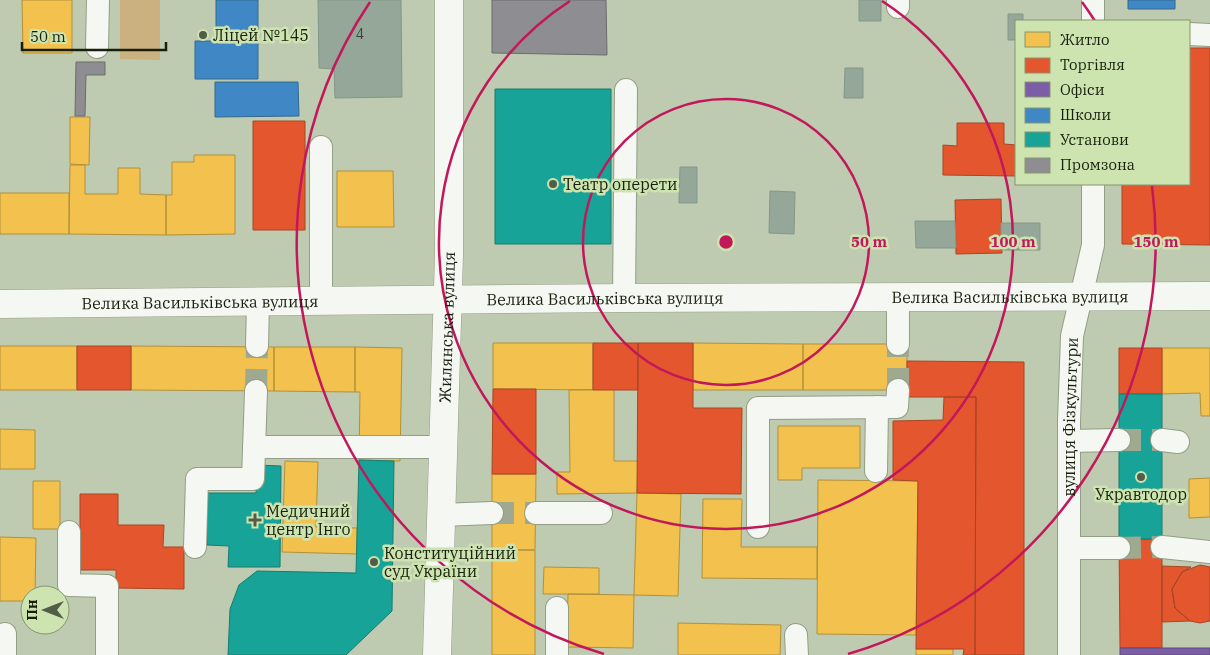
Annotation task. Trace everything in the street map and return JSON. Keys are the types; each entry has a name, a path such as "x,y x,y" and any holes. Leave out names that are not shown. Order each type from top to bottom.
{"main road":[{"name":"Жилянська вулиця","path":"437,655 447,300 449,0"},
{"name":"Велика Васильківська вулиця","path":"0,304 898,296 1210,296"}],"street":[{"path":"97,48 98,0"},
{"path":"1093,0 1093,20"},
{"path":"1190,34 1210,36"},
{"path":"624,298 626,90"},
{"path":"321,147 321,300"},
{"name":"вулиця Фізкультури","path":"1069,655 1069,441 1072,336 1093,245 1093,185"},
{"path":"898,296 898,344"},
{"path":"257,346 258,301"},
{"path":"758,527 758,408 897,407 898,390"},
{"path":"195,547 197,479 254,479 256,391"},
{"path":"876,471 877,407"},
{"path":"1069,441 1119,440"},
{"path":"254,447 443,447"},
{"path":"441,515 492,513"},
{"path":"536,513 601,513"},
{"path":"69,532 69,585 107,586 107,655"},
{"path":"1162,547 1210,552"},
{"path":"1069,548 1119,548"},
{"path":"557,608 557,655"}],"shaded area":[{"path":"120,0 160,0 160,60 120,59"}],"building: Житло":[{"path":"22,0 72,0 72,53 23,53"},
{"path":"70,117 90,117 89,165 70,164"},
{"path":"194,155 235,155 235,234 166,235 166,195 172,195 172,162 194,162"},
{"path":"70,165 85,165 85,194 118,194 118,168 140,168 140,194 166,195 166,235 69,234"},
{"path":"337,171 393,171 394,227 337,227"},
{"path":"0,193 69,193 69,234 0,234"},
{"path":"493,343 593,343 593,390 493,389"},
{"path":"693,343 803,344 803,390 693,390"},
{"path":"803,344 907,344 907,390 803,390"},
{"path":"0,346 77,346 77,390 0,390"},
{"path":"131,346 274,347 274,391 131,390"},
{"path":"274,347 355,347 355,392 274,391"},
{"path":"355,347 402,348 400,461 359,460 360,392 355,392"},
{"path":"1162,348 1210,348 1210,416 1201,416 1200,393 1162,394"},
{"path":"614,389 614,461 638,461 637,493 557,494 557,472 570,472 569,390"},
{"path":"778,426 860,426 860,468 802,468 802,480 778,480"},
{"path":"0,429 35,430 35,469 0,469"},
{"path":"285,461 318,462 316,527 357,528 357,554 282,552"},
{"path":"492,474 536,474 535,550 492,550"},
{"path":"1210,478 1210,517 1189,518 1189,479"},
{"path":"818,480 918,481 916,635 817,634"},
{"path":"33,481 60,481 60,529 33,529"},
{"path":"637,493 681,494 678,596 634,595"},
{"path":"703,499 742,499 741,547 817,547 817,579 702,578"},
{"path":"0,537 36,538 35,585 20,585 20,601 0,601"},
{"path":"492,550 535,550 535,655 492,655"},
{"path":"544,567 599,568 599,594 543,594"},
{"path":"568,594 634,595 633,648 567,647"},
{"path":"678,623 781,625 780,655 678,655"},
{"path":"916,649 953,649 953,655 916,655"}],"building: Торгівля":[{"path":"1190,48 1210,48 1210,245 1122,244 1122,185 1190,185"},
{"path":"253,121 305,121 305,230 253,230"},
{"path":"957,123 1004,123 1004,144 1015,145 1015,176 943,175 943,145 957,146"},
{"path":"1001,199 1002,253 956,254 955,200"},
{"path":"593,343 638,343 638,390 593,390"},
{"path":"638,343 693,343 693,408 742,408 741,494 637,493"},
{"path":"77,346 131,346 131,390 77,390"},
{"path":"1119,348 1162,348 1162,394 1119,394"},
{"path":"907,361 1024,362 1024,655 975,655 976,397 907,397"},
{"path":"493,389 536,389 536,474 492,474"},
{"path":"944,397 976,397 975,655 963,655 964,649 916,649 918,481 893,480 893,421 943,420"},
{"path":"80,494 118,494 118,525 164,525 163,547 184,547 184,589 116,588 116,570 80,570"},
{"path":"1119,539 1162,539 1162,648 1120,648"},
{"path":"1200,565 1210,567 1210,621 1200,623 1190,621 1175,608 1172,589 1182,572"},
{"path":"1162,566 1191,567 1182,572 1172,589 1175,608 1190,621 1162,622"}],"building: Офіси":[{"path":"1120,648 1210,648 1210,655 1120,655"}],"building: Школи":[{"path":"216,0 258,0 258,79 195,79 195,41 216,41"},
{"path":"1128,0 1175,0 1175,9 1128,9"},
{"path":"215,82 298,82 299,116 215,117"}],"building: Установи":[{"name":"Театр оперети","path":"495,89 611,89 611,244 495,244"},
{"name":"Укравтодор","path":"1119,394 1162,394 1162,539 1119,539"},
{"name":"Конституційний суд України","path":"359,460 394,461 392,611 346,655 228,655 230,609 239,585 257,571 356,573"},
{"path":"257,465 281,466 280,567 228,567 229,546 207,545 208,493 256,493"}],"building: Промзона":[{"path":"492,0 606,0 607,55 492,53"},
{"path":"76,62 105,62 105,75 86,75 85,116 75,116"}],"building: Інше":[{"path":"318,0 401,0 402,97 335,98 334,69 319,68"},
{"path":"859,0 881,0 881,21 859,21"},
{"path":"1008,14 1023,14 1023,20 1015,20 1015,40 1008,40"},
{"path":"845,68 863,68 863,98 844,98"},
{"path":"680,167 697,167 697,203 679,203"},
{"path":"770,191 795,192 794,234 769,233"},
{"path":"915,221 955,221 956,248 916,248"},
{"path":"1001,223 1040,223 1040,250 1001,250"}],"tunnel":[{"path":"898,344 898,390"},
{"path":"256,391 257,346"},
{"path":"1119,440 1162,440"},
{"path":"492,513 536,513"},
{"path":"1119,548 1162,547"}],"place":[{"name":"Ліцей №145","path":"203,35"},
{"name":"Театр оперети","path":"553,184"},
{"name":"Укравтодор","path":"1141,477"},
{"name":"Медичний центр Інго","path":"255,520"},
{"name":"Конституційний суд України","path":"374,562"}]}
